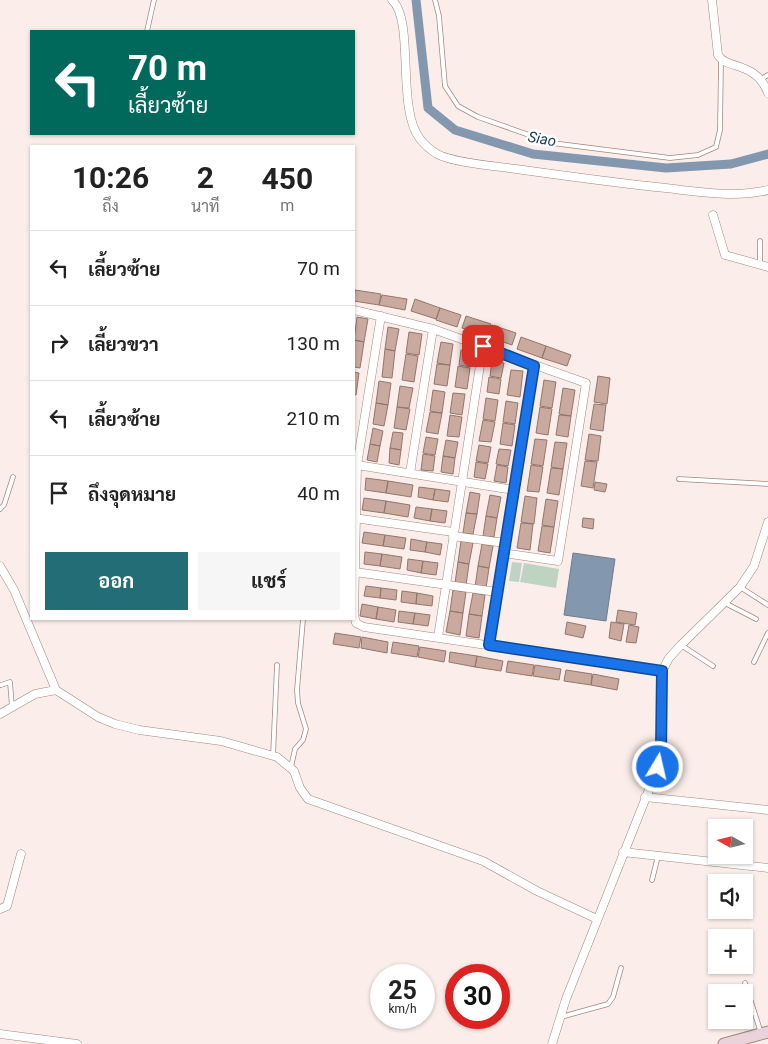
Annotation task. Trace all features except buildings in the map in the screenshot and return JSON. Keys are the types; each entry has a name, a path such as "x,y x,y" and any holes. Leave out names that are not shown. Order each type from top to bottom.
{"main road":[{"path":"724,1044 761,1036"}],"street":[{"path":"392,0 397,4 403,32 406,84 411,118 420,138 438,154 464,161 591,180 699,192 759,192 768,190"},
{"path":"712,0 718,56 721,60 742,66 765,77 768,93"},
{"path":"713,215 725,255 768,267"},
{"path":"355,310 433,329 586,383 558,561 504,554"},
{"path":"355,501 357,466 382,316"},
{"path":"410,473 433,329"},
{"path":"438,638 483,346"},
{"path":"489,645 534,366"},
{"path":"357,466 514,490"},
{"path":"355,518 505,543"},
{"path":"552,1044 597,919 658,767 661,751 662,671 669,658 681,645 740,587 754,566 768,522"},
{"path":"0,566 14,590 56,690 98,717 115,724 139,730 221,741 273,756 291,767 304,795 308,799 483,861 537,891 597,919"},
{"path":"355,572 497,592"},
{"path":"355,619 356,623 364,627 662,671"},
{"path":"0,714 35,694 56,690"},
{"path":"645,797 768,810"},
{"path":"623,852 768,868"},
{"path":"0,909 7,906 21,854"},
{"path":"0,1034 77,1044"}],"lane":[{"path":"147,30 154,0"},
{"path":"435,0 445,62 445,86 458,106 478,117 552,143 670,158 698,155 716,147 720,130 721,60"},
{"path":"760,242 760,265"},
{"path":"0,510 13,477"},
{"path":"679,479 768,484"},
{"path":"740,587 768,605"},
{"path":"723,602 756,618"},
{"path":"291,767 295,749 303,740 306,729 304,716 298,703 297,690 303,620"},
{"path":"754,662 768,633"},
{"path":"681,645 713,666"},
{"path":"273,756 277,665"},
{"path":"1,685 10,682 12,707"},
{"path":"652,880 658,856"},
{"path":"560,1018 608,1004 614,997 621,968"},
{"path":"745,983 761,1036"}],"green space":[{"path":"512,562 522,563 519,582 509,581"},
{"path":"524,563 559,569 556,588 520,582"}],"water":[{"path":"573,553 615,559 606,621 564,615"}],"waterway":[{"name":"Siao","path":"416,0 428,108 455,130 533,154 666,168 731,164 768,154"}],"route":[{"path":"483,346 534,366 489,645 662,671 661,751 658,767"}]}
